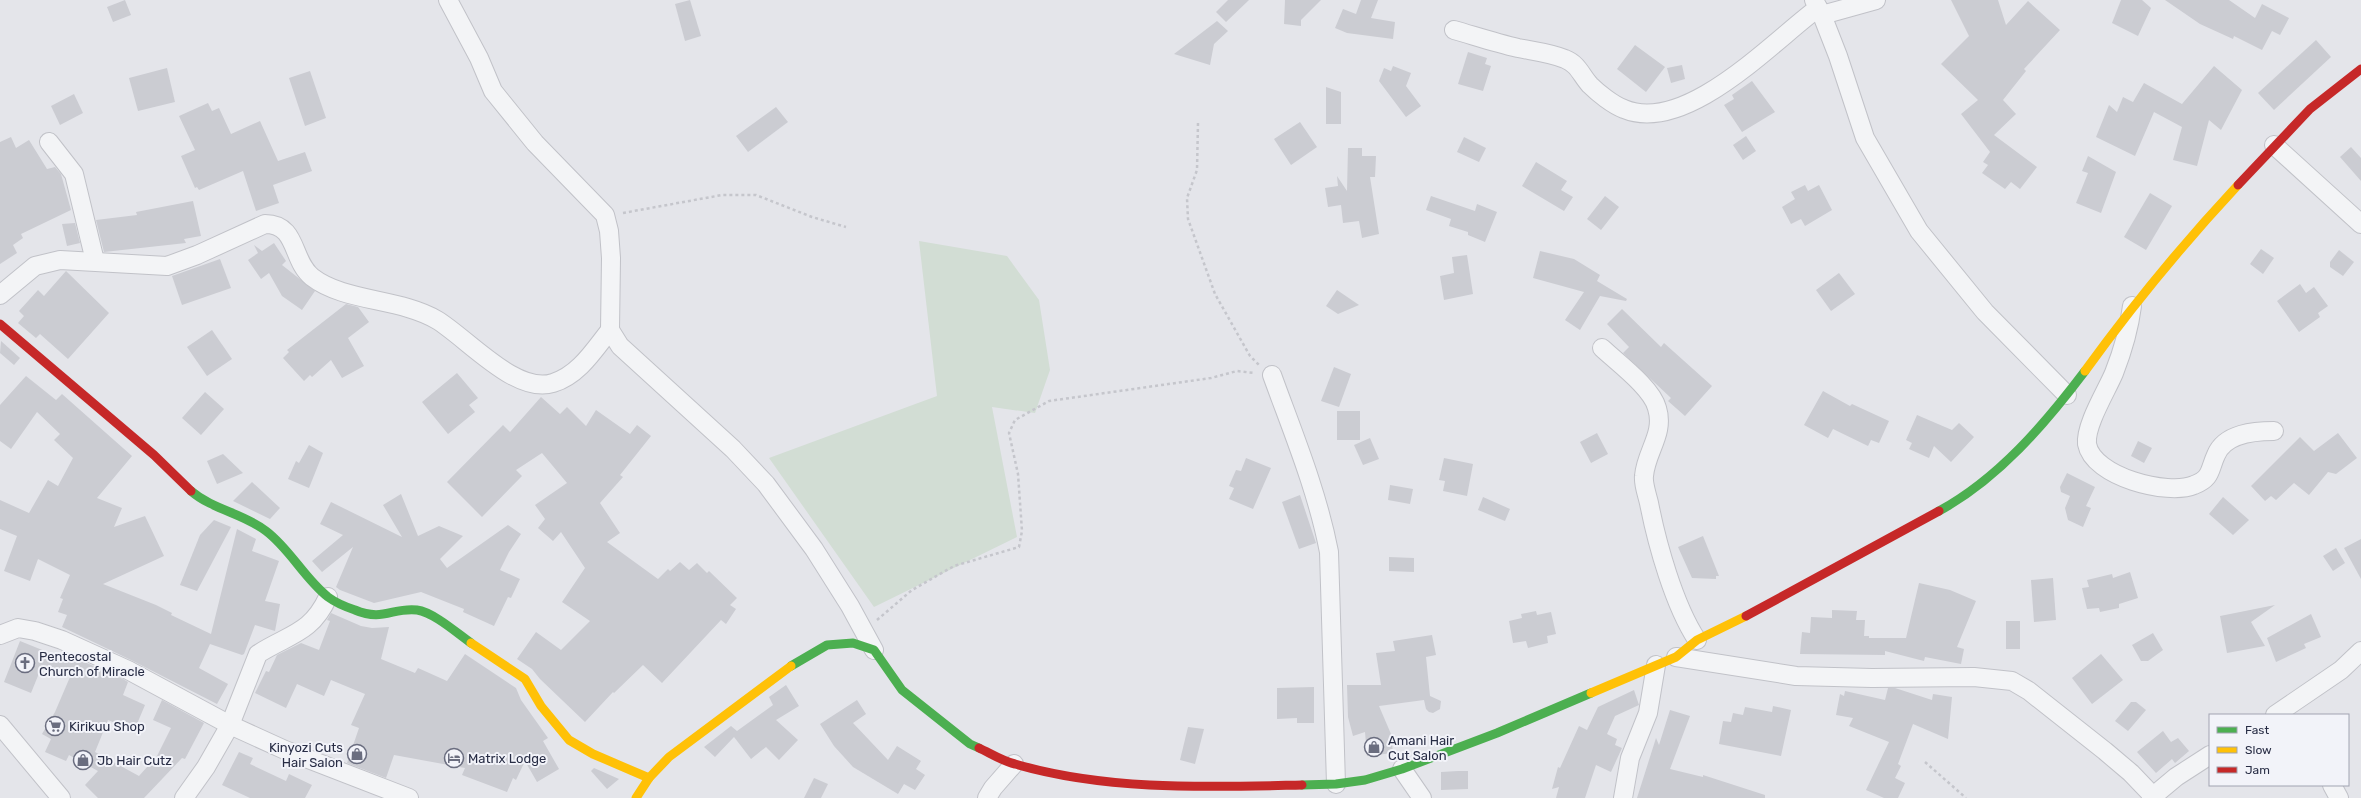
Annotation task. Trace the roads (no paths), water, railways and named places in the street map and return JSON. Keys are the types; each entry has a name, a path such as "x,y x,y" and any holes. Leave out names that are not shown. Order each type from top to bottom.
{"street":[{"path":"448,0 479,58 493,91 535,143 605,215 609,231 611,258 610,330 620,346 733,449 766,484 814,548 874,650 902,690 970,744 1014,764 1083,778 1143,785 1188,787 1336,784 1365,780 1402,770 1498,732 1676,657 1697,640 1786,594 1959,500 1995,471 2032,435 2067,395 2132,306 2205,220 2274,144 2310,109 2361,69"},
{"path":"1454,30 1498,43 1565,58 1576,65 1590,85 1606,97 1624,109 1644,113 1674,109 1695,101 1722,85 1818,8 1876,0"},
{"path":"1818,8 1865,138 1919,231 1985,312 2067,395"},
{"path":"49,142 74,174 95,261"},
{"path":"2274,144 2361,224"},
{"path":"0,296 35,266 60,260 167,266 197,256 265,224 275,224 285,231 310,276 328,287 386,301 436,320 514,377 530,384 553,384 577,370 610,330"},
{"path":"2132,306 2129,330 2123,349 2090,426 2087,444 2096,460 2106,470 2125,479 2164,488 2176,489 2194,485 2206,479 2212,469 2216,455 2225,443 2246,433 2274,431"},
{"path":"0,324 156,457 202,501 243,517 264,529 281,544 328,597 365,614 376,616 390,614 404,609 415,608 426,612 505,663 525,679 541,706 569,740 593,754 649,778"},
{"path":"1602,348 1632,376 1657,407 1660,420 1658,436 1647,461 1644,477 1656,537 1687,626 1697,640"},
{"path":"1272,375 1308,471 1324,523 1329,552 1336,784"},
{"path":"184,798 206,767 230,725 258,654 294,636 314,622 328,597"},
{"path":"0,635 18,628 35,631 62,640 128,670 230,725 339,773 409,798"},
{"path":"636,798 649,778 669,757 802,659 827,645 853,643 874,650"},
{"path":"2276,714 2340,670 2361,652"},
{"path":"1676,657 1796,676 1872,678 1974,677 2012,681 2029,691 2131,773 2152,797 2176,777 2209,756"},
{"path":"1623,798 1630,758 1648,713 1656,665"},
{"path":"0,725 61,798"},
{"path":"987,798 993,788 1014,764"},
{"path":"1402,770 1422,798"},
{"path":"2333,786 2339,798"}],"place":[{"name":"Pentecostal Church of Miracle","path":"25,663"},
{"name":"Kirikuu Shop","path":"55,726"},
{"name":"Amani Hair Cut Salon","path":"1374,747"},
{"name":"Kinyozi Cuts Hair Salon","path":"357,754"},
{"name":"Matrix Lodge","path":"454,758"},
{"name":"Jb Hair Cutz","path":"83,760"}]}
